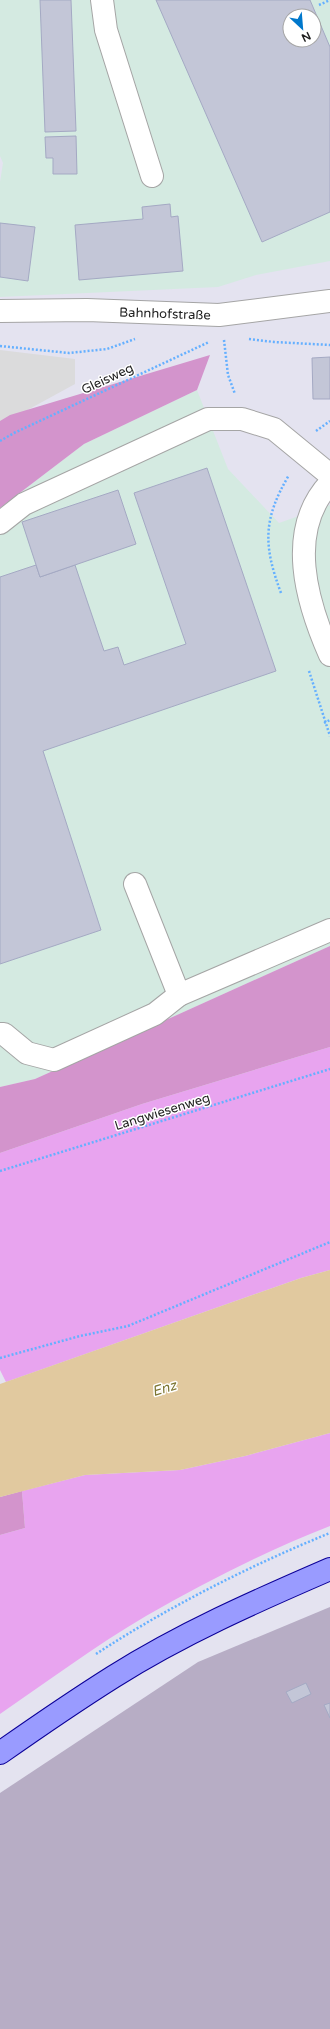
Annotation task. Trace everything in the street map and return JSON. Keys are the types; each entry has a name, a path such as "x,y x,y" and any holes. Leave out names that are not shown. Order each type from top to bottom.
{"main road":[{"path":"0,1753 114,1676 179,1640 259,1600 330,1569"}],"street":[{"path":"102,0 106,30 152,176"},
{"name":"Bahnhofstraße","path":"0,311 87,310 219,315 330,301"},
{"path":"0,523 24,504 208,419 242,419 274,429 330,475"},
{"path":"330,483 322,492 312,510 307,526 304,551 306,585 318,628 330,655"},
{"path":"135,884 179,995"},
{"path":"0,1034 4,1034 27,1053 54,1060 155,1014 179,995 330,930"}],"path":[{"path":"319,5 330,0"},
{"path":"224,335 228,375 242,419"},
{"path":"0,346 69,353 107,349 142,336"},
{"path":"245,338 274,342 330,345"},
{"name":"Gleisweg","path":"0,441 14,433 216,339"},
{"path":"324,723 330,720"},
{"name":"Langwiesenweg","path":"0,1171 330,1069"},
{"path":"0,1358 80,1336 128,1326 330,1242"}],"shaded area":[{"path":"0,0 330,0 330,261 256,275 218,287 0,297 0,182 3,163 0,156"},
{"path":"0,350 75,359 75,384 0,425"},
{"path":"210,355 197,390 84,444 0,508 0,421 10,415"},
{"path":"197,390 228,469 279,523 330,505 330,946 35,1079 0,1087 0,508 84,444"},
{"path":"330,946 330,1047 142,1104 0,1153 0,1087 35,1079"},
{"path":"330,1047 330,1270 301,1278 6,1382 0,1370 0,1153 142,1104"},
{"path":"330,1433 330,1526 236,1568 146,1616 90,1651 0,1714 0,1535 25,1528 22,1491 85,1475 180,1470 245,1456"},
{"path":"22,1491 25,1528 0,1535 0,1497"},
{"path":"330,1607 330,2029 0,2029 0,1793 198,1662"}],"water":[{"name":"Enz","path":"330,1270 330,1433 245,1456 180,1470 85,1475 0,1497 0,1384 301,1278"}],"building":[{"path":"40,0 71,0 76,131 45,132"},
{"path":"156,0 310,0 313,8 282,8 282,48 322,48 322,28 330,47 330,212 262,242"},
{"path":"76,136 77,174 53,174 53,158 46,158 45,137"},
{"path":"170,204 171,217 178,216 183,271 79,280 75,225 143,219 142,207"},
{"path":"0,223 35,227 28,281 0,277"},
{"path":"330,357 330,399 313,399 312,358"},
{"path":"207,468 276,671 43,751 101,930 0,964 0,577 36,565 40,577 75,565 104,651 118,647 124,665 186,644 134,493"},
{"path":"118,490 136,544 40,577 22,522"},
{"path":"306,1683 311,1694 292,1703 286,1692"},
{"path":"330,1703 330,1718 324,1705"}]}
